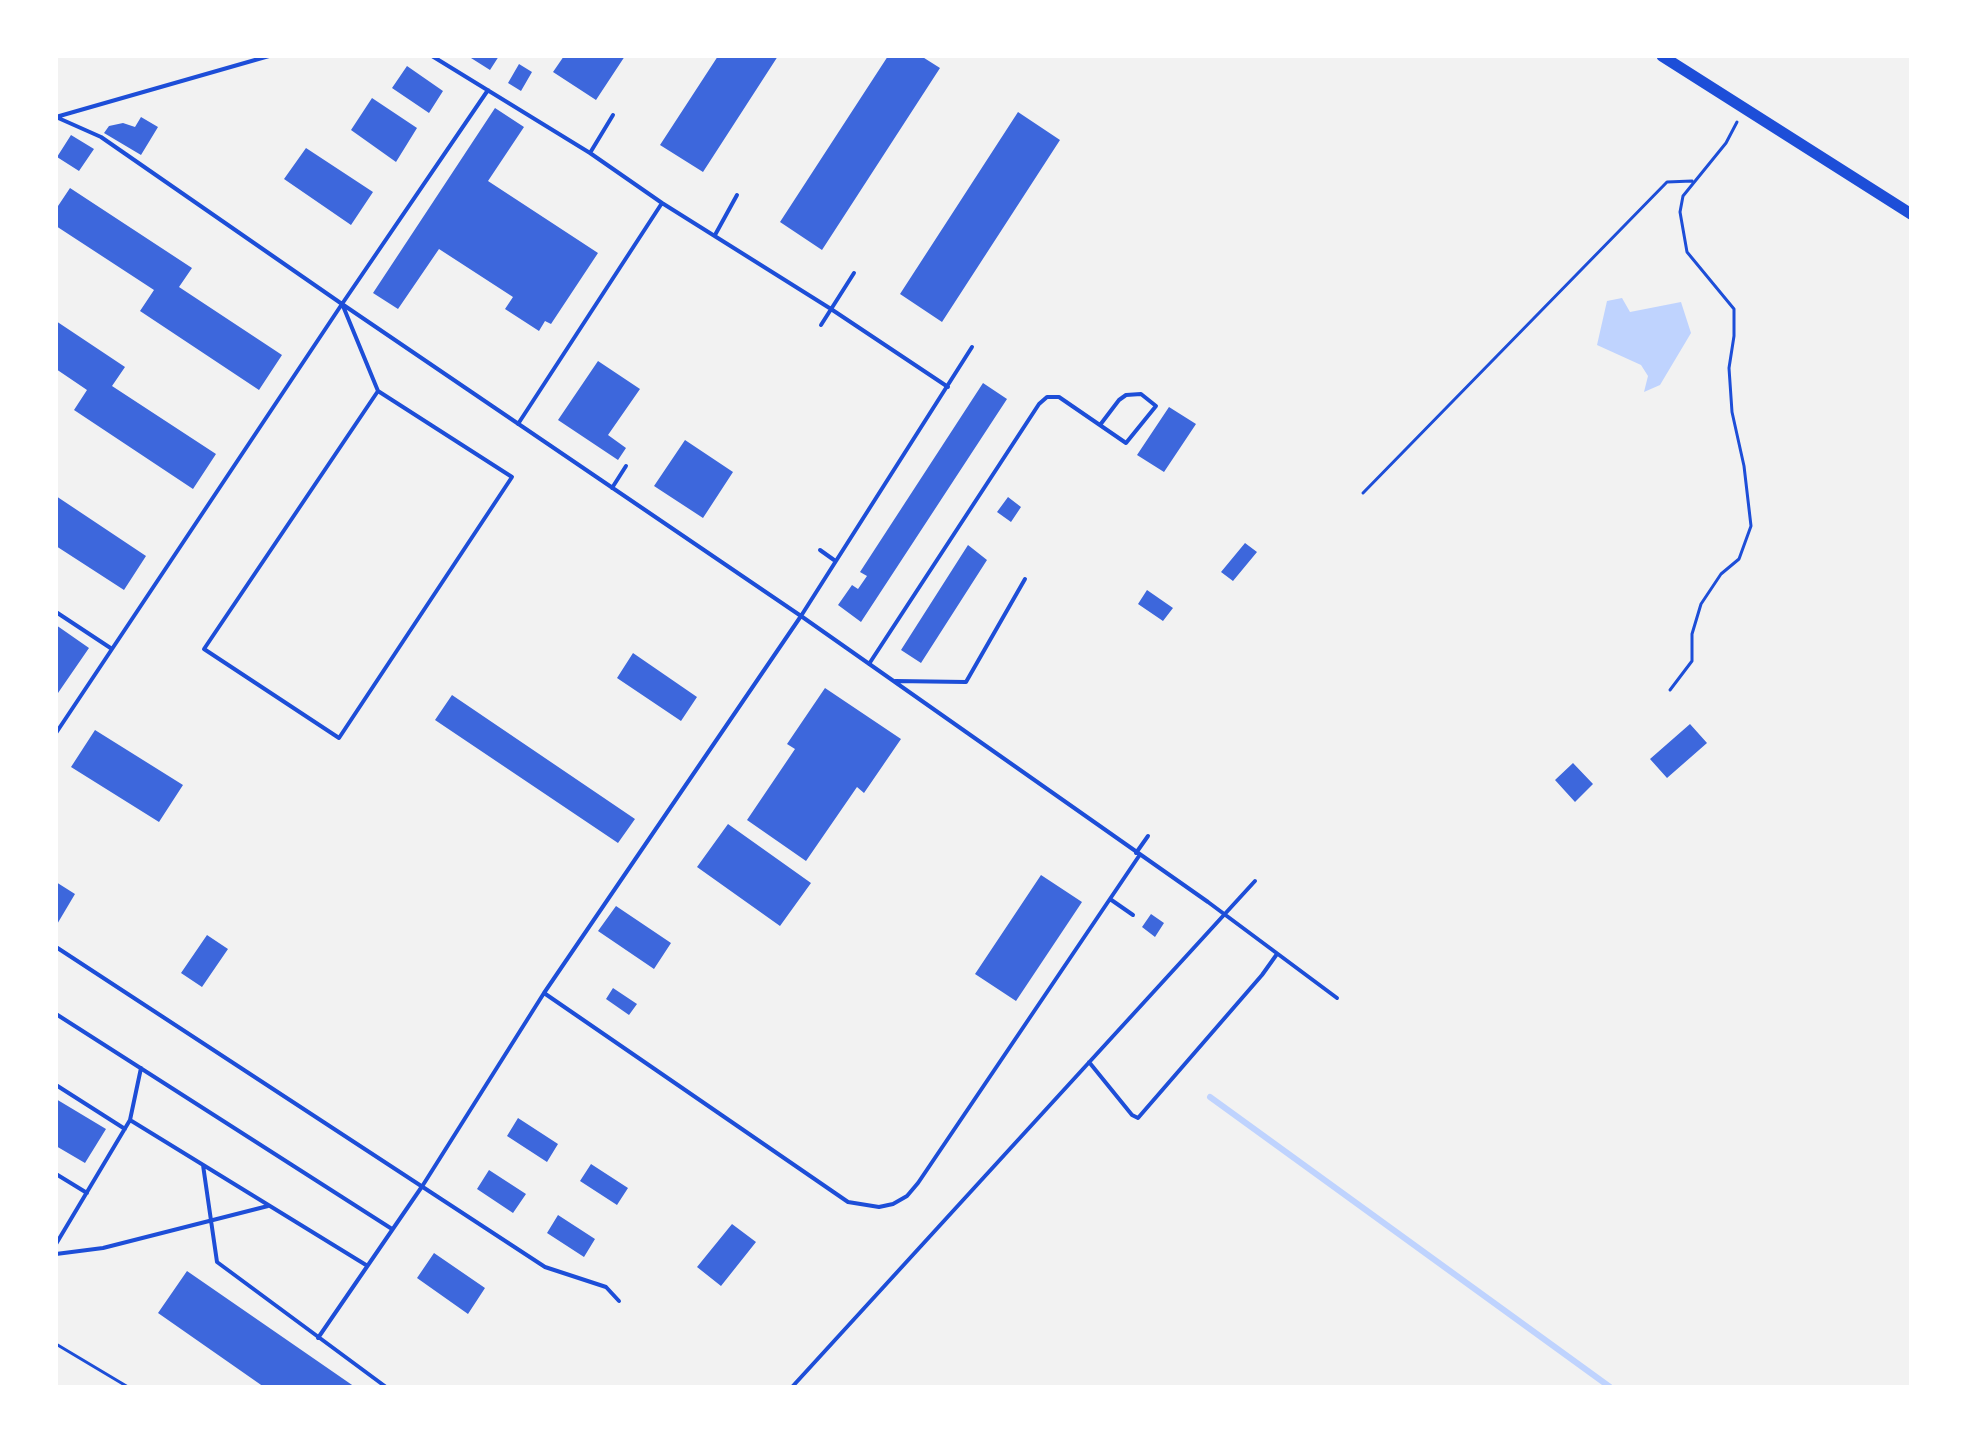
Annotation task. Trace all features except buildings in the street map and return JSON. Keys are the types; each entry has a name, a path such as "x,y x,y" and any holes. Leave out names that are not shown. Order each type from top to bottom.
{"street":[{"path":"1662,56 1911,214"}],"lane":[{"path":"56,117 269,56"},
{"path":"432,56 590,153 662,203 948,387"},
{"path":"56,733 488,90"},
{"path":"590,153 613,115"},
{"path":"56,117 101,137 801,616 1337,998"},
{"path":"715,235 737,195"},
{"path":"518,424 662,203"},
{"path":"821,325 854,273"},
{"path":"342,304 378,391 512,477 339,738 204,649 378,391"},
{"path":"318,1338 423,1185 544,993 801,616 972,347"},
{"path":"869,664 1039,404 1047,397 1059,397 1126,443 1156,406 1141,394 1126,395 1100,425"},
{"path":"612,488 626,466"},
{"path":"820,550 835,561"},
{"path":"894,681 966,682 1025,579"},
{"path":"56,612 112,649"},
{"path":"544,993 848,1202 879,1207 893,1204 907,1196 918,1183 1110,899 1148,836"},
{"path":"792,1387 1255,881"},
{"path":"1110,899 1133,915"},
{"path":"56,947 545,1267 606,1287 619,1301"},
{"path":"1089,1062 1132,1115 1138,1118 1277,954"},
{"path":"56,1014 392,1229"},
{"path":"56,1244 130,1120 141,1068"},
{"path":"56,1085 125,1129"},
{"path":"130,1120 366,1265"},
{"path":"203,1165 217,1262 386,1387"},
{"path":"56,1174 87,1193"},
{"path":"56,1254 103,1248 269,1205"}],"path":[{"path":"1670,690 1692,661 1692,634 1701,604 1721,574 1739,559 1751,526 1744,466 1732,412 1729,368 1734,309 1687,252 1680,212 1683,196 1726,143 1745,109"},
{"path":"1363,493 1667,182 1695,181"},
{"path":"56,1344 128,1387"}],"water":[{"path":"1622,298 1630,312 1681,302 1691,333 1660,385 1644,392 1648,376 1641,365 1597,345 1607,301"}],"waterway":[{"path":"1210,1097 1610,1387"}]}
